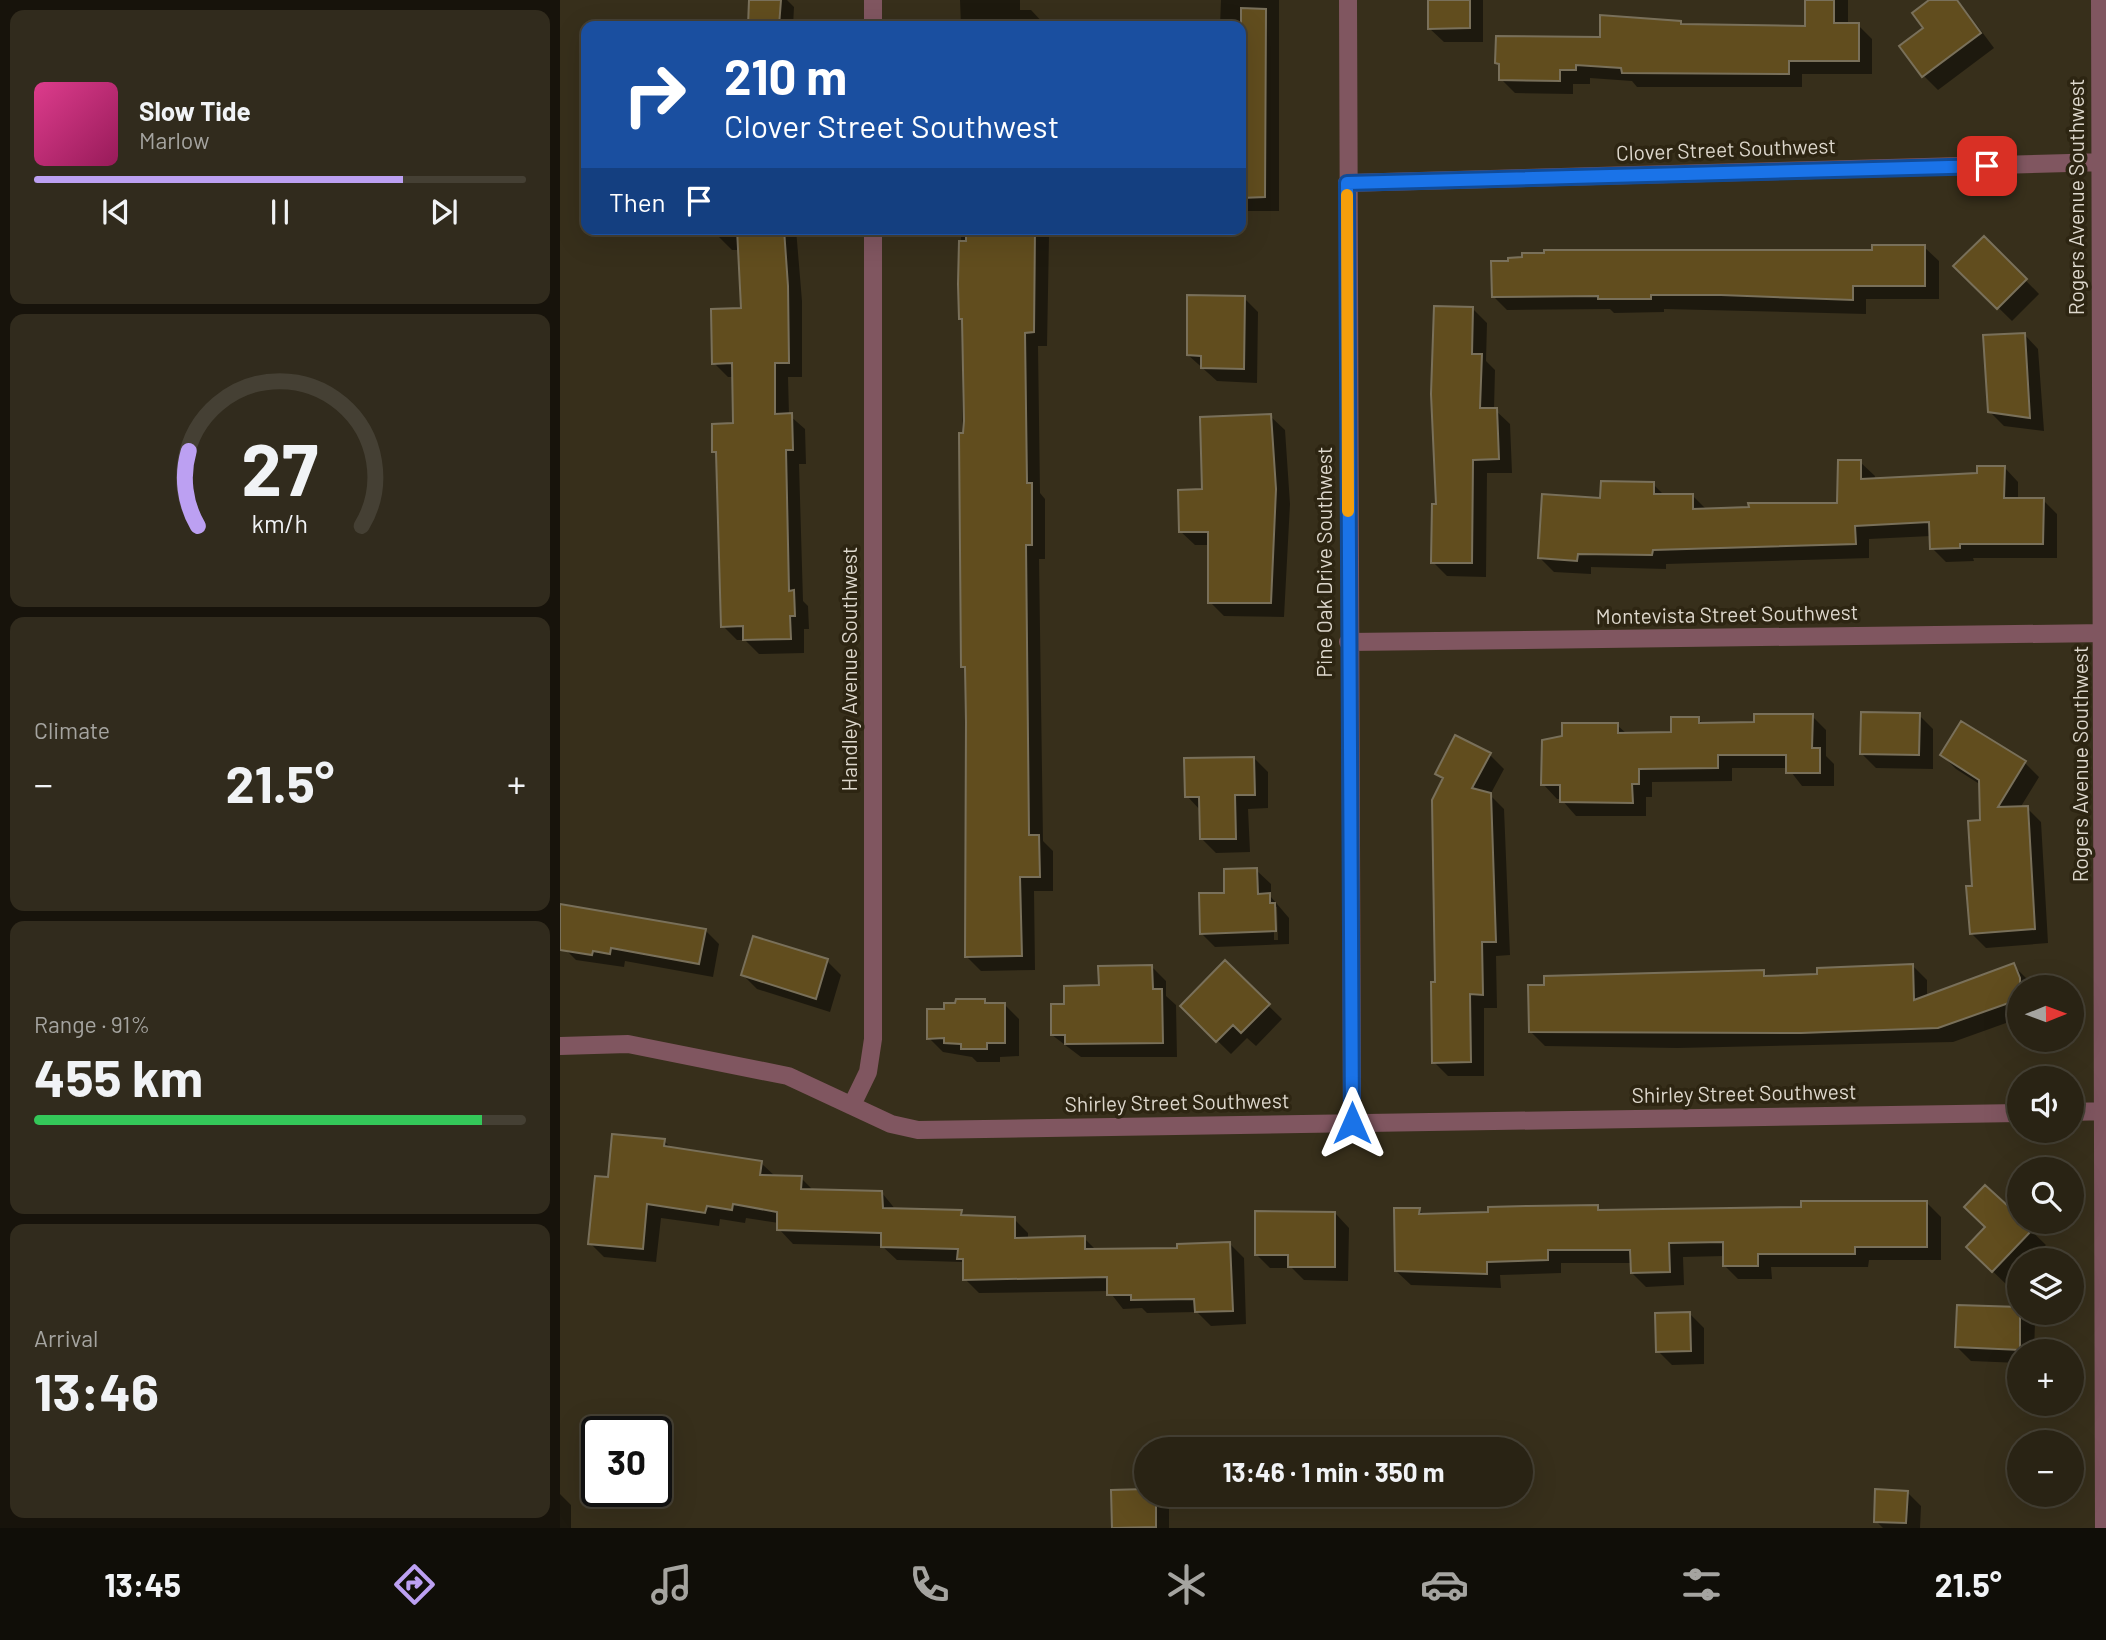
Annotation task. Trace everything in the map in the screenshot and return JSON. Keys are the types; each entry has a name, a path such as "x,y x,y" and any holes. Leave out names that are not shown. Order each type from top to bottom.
{"street":[{"path":"873,0 873,21"},
{"name":"Pine Oak Drive Southwest","path":"1348,0 1348,642 1352,1123"},
{"name":"Rogers Avenue Southwest","path":"2100,0 2105,633 2104,1528"},
{"name":"Clover Street Southwest","path":"1347,183 2102,162"},
{"name":"Handley Avenue Southwest","path":"852,1105 868,1072 873,1039 873,235"},
{"name":"Montevista Street Southwest","path":"1348,642 2105,633"},
{"name":"Shirley Street Southwest","path":"560,1046 628,1044 788,1076 891,1124 918,1130 2007,1113"},
{"path":"2084,1112 2105,1111"}],"building":[{"path":"749,0 781,0 779,21 748,21"},
{"path":"1428,0 1470,0 1470,28 1428,29"},
{"path":"1805,0 1834,0 1834,23 1859,23 1859,61 1789,61 1789,74 1622,73 1621,68 1576,65 1576,70 1560,70 1560,81 1499,80 1499,64 1495,63 1496,36 1600,37 1600,15 1681,21 1681,24 1805,26"},
{"path":"1929,0 1957,0 1981,33 1922,77 1899,46 1923,28 1912,13"},
{"path":"1241,8 1266,9 1265,197 1246,198 1246,21 1241,21"},
{"path":"737,235 784,235 789,363 775,363 775,414 792,413 793,450 786,450 789,591 794,590 795,616 790,616 791,639 743,640 743,626 721,627 716,452 712,452 712,424 733,423 732,363 712,364 711,309 741,308"},
{"path":"966,235 1035,235 1034,332 1025,333 1027,483 1032,483 1032,545 1026,545 1029,835 1039,835 1040,877 1020,877 1022,956 965,957 966,722 965,667 961,667 959,433 963,433 964,421 962,319 959,319 958,284 959,241 966,241"},
{"path":"1984,236 2027,279 1997,309 1953,266"},
{"path":"1872,245 1925,245 1925,286 1853,286 1853,300 1721,295 1651,295 1651,299 1598,299 1598,296 1492,297 1491,261 1508,261 1508,258 1522,257 1522,253 1544,253 1544,250 1872,250"},
{"path":"1187,295 1245,296 1244,369 1201,368 1201,356 1187,355"},
{"path":"1434,306 1473,307 1472,354 1482,354 1480,408 1497,408 1499,459 1473,460 1472,563 1431,563 1432,504 1436,504 1431,394"},
{"path":"2025,333 2030,418 1988,412 1983,335"},
{"path":"1271,414 1276,489 1271,603 1208,603 1208,532 1179,532 1178,490 1202,489 1200,417"},
{"path":"1838,460 1861,460 1861,479 1977,473 1977,466 2005,466 2004,498 2044,498 2043,544 1960,544 1960,548 1930,549 1929,522 1855,526 1856,544 1653,550 1652,555 1578,554 1577,561 1538,558 1542,494 1600,498 1601,481 1654,482 1654,494 1693,494 1693,509 1749,507 1748,503 1837,503"},
{"path":"1861,712 1920,713 1919,755 1860,754"},
{"path":"1754,714 1813,714 1812,748 1820,748 1820,773 1786,773 1786,755 1718,755 1718,768 1639,769 1639,784 1632,784 1633,803 1560,802 1560,785 1541,785 1542,740 1562,736 1562,723 1618,723 1618,733 1671,732 1671,717 1699,717 1699,723 1754,722"},
{"path":"1961,721 2026,761 1998,807 2028,806 2035,929 1970,934 1966,886 1972,886 1968,821 1980,820 1979,780 1940,755"},
{"path":"1455,735 1491,753 1472,788 1491,793 1496,942 1482,942 1483,995 1470,994 1471,1062 1432,1063 1431,982 1435,982 1432,800 1443,778 1435,774"},
{"path":"1254,757 1255,795 1235,795 1236,839 1200,839 1199,797 1185,797 1184,758"},
{"path":"1257,868 1258,894 1270,893 1270,903 1275,903 1276,931 1200,934 1199,893 1224,893 1224,869"},
{"path":"560,904 706,929 699,964 611,948 610,954 593,951 592,955 560,950"},
{"path":"753,936 828,959 816,999 741,975"},
{"path":"1225,960 1270,1004 1241,1033 1233,1025 1216,1042 1180,1006"},
{"path":"2014,963 2019,975 2007,975 2007,1004 1938,1028 1801,1033 1529,1032 1528,985 1544,985 1544,976 1764,970 1764,976 1817,974 1817,968 1913,964 1914,1000"},
{"path":"1152,965 1153,989 1162,989 1163,1043 1065,1044 1065,1035 1051,1035 1051,1004 1064,1004 1064,986 1099,985 1098,966"},
{"path":"956,999 985,999 985,1003 1005,1003 1005,1043 987,1043 987,1049 961,1049 961,1044 944,1043 944,1038 927,1039 927,1009 944,1009 944,1003 955,1003"},
{"path":"612,1134 665,1139 664,1146 762,1161 760,1175 802,1176 801,1189 882,1191 883,1208 962,1210 961,1215 1015,1217 1015,1238 1085,1236 1085,1249 1177,1248 1177,1244 1230,1242 1233,1311 1195,1312 1194,1299 1131,1300 1131,1295 1107,1295 1107,1277 963,1280 963,1259 957,1259 958,1249 881,1247 881,1233 777,1230 777,1212 733,1204 732,1210 707,1206 705,1213 647,1204 643,1249 588,1244 595,1176 608,1177"},
{"path":"1985,1185 2007,1205 2007,1234 2028,1234 2015,1248 2007,1248 2007,1256 1992,1272 1966,1247 1985,1227 1964,1207"},
{"path":"1801,1201 1927,1201 1927,1247 1855,1247 1855,1254 1758,1254 1758,1266 1723,1266 1723,1242 1669,1243 1670,1272 1631,1273 1630,1250 1548,1250 1548,1260 1487,1262 1487,1274 1395,1271 1394,1208 1420,1208 1419,1214 1488,1212 1488,1207 1528,1206 1598,1205 1598,1210 1801,1207"},
{"path":"1255,1211 1335,1212 1335,1267 1288,1267 1288,1255 1255,1255"},
{"path":"1957,1305 2007,1307 2007,1325 2020,1325 2020,1339 2007,1339 2007,1349 1955,1347"},
{"path":"1690,1312 1691,1351 1656,1352 1655,1313"},
{"path":"1134,1489 1134,1507 1156,1507 1156,1527 1112,1528 1111,1490"},
{"path":"1875,1489 1908,1491 1906,1523 1874,1522"}],"slow traffic":[{"path":"1347,195 1348,511"}],"route":[{"path":"1352,1123 1347,183 1987,166"}]}
